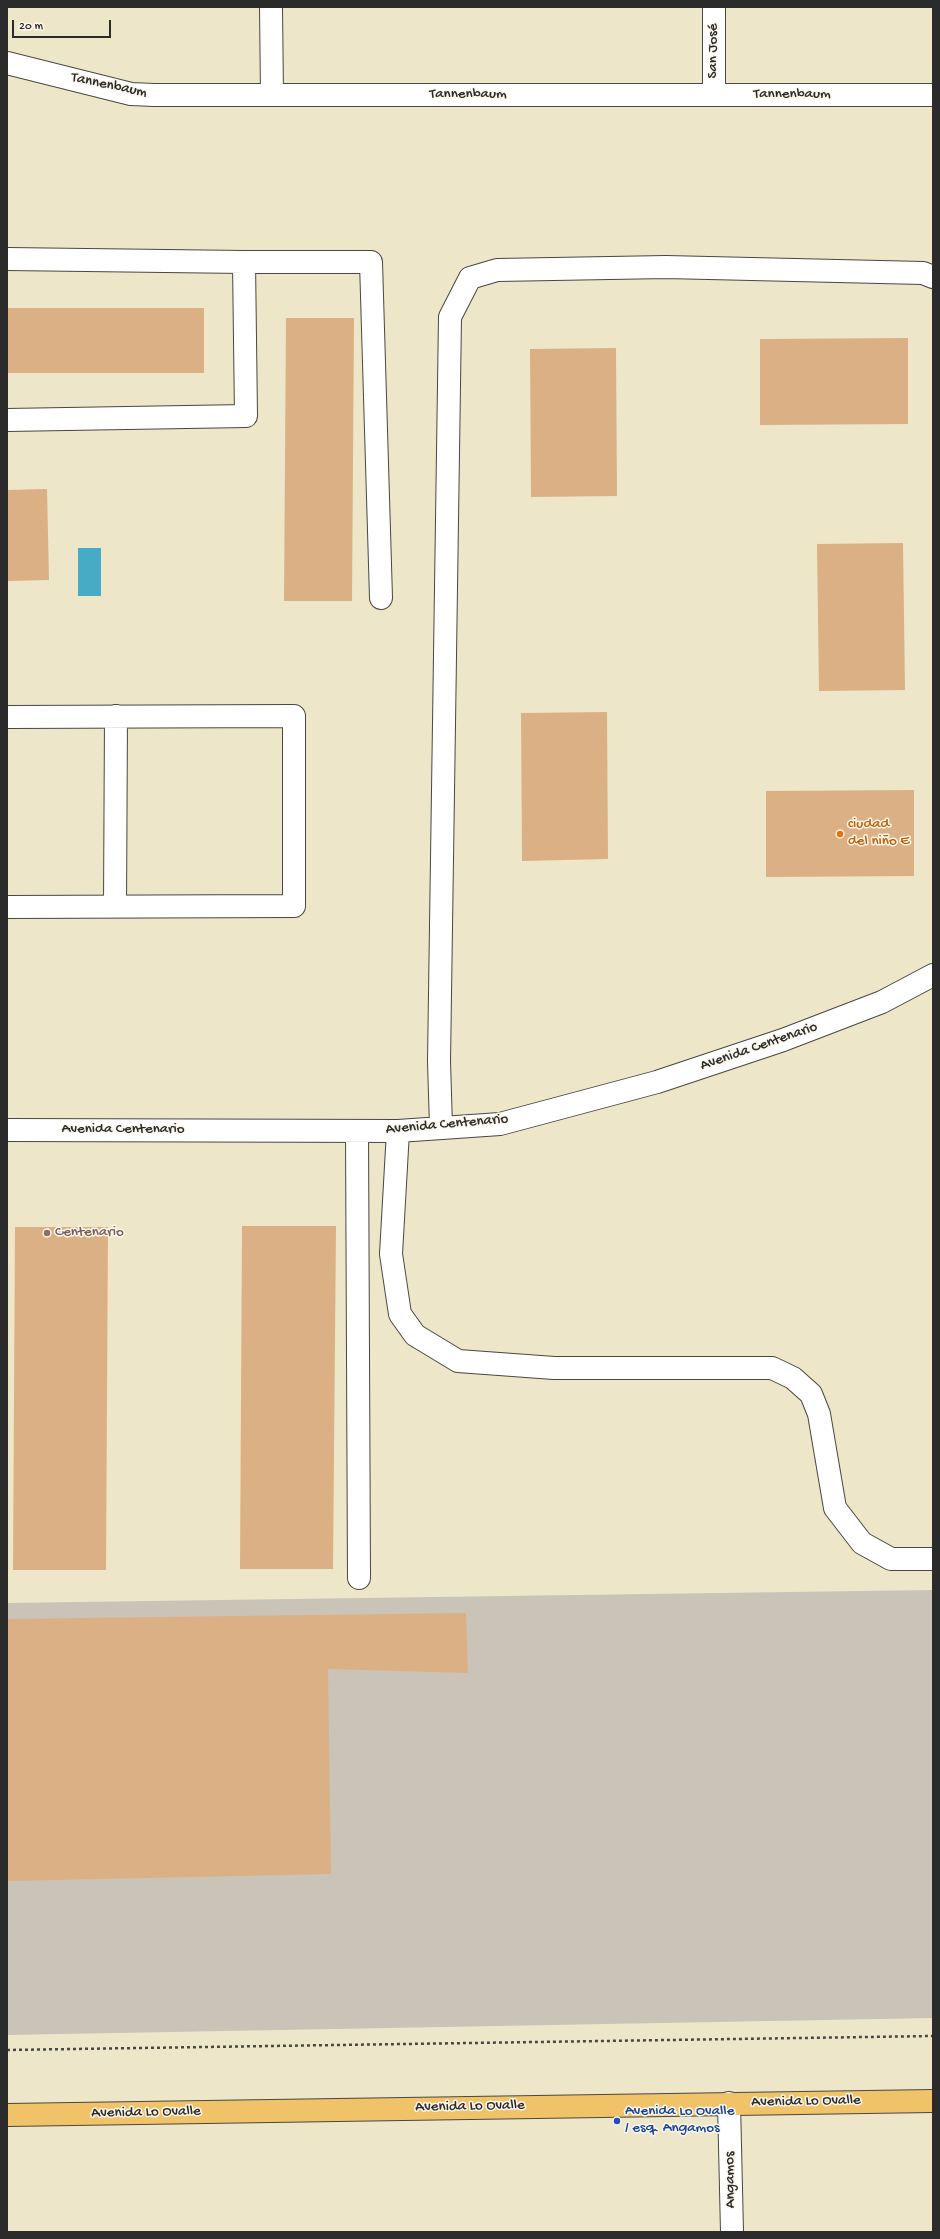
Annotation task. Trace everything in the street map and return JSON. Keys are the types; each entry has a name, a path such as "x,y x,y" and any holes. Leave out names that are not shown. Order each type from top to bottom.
{"main road":[{"name":"Avenida Lo Ovalle","path":"7,2115 933,2101"}],"street":[{"path":"271,7 272,95"},
{"name":"San José","path":"714,7 714,95"},
{"name":"Tannenbaum","path":"7,63 131,94 933,95"},
{"path":"7,259 371,262 381,598"},
{"path":"7,420 246,416 244,262"},
{"path":"441,1127 439,1061 450,317 470,278 497,270 666,267 923,273 933,277"},
{"path":"115,906 116,716"},
{"path":"7,717 294,716 294,906 7,907"},
{"name":"Avenida Centenario","path":"7,1130 398,1131 500,1124 657,1082 783,1040 882,1002 933,975"},
{"path":"357,1131 359,1578"},
{"path":"398,1131 391,1254 400,1314 415,1335 458,1361 554,1368 772,1368 793,1378 811,1394 819,1414 835,1508 862,1543 891,1560 933,1559"},
{"name":"Angamos","path":"729,2103 732,2232"}],"path":[{"path":"7,2050 933,2036"}],"shaded area":[{"path":"933,1590 933,2018 7,2035 7,1603"}],"water":[{"path":"78,548 101,548 101,596 78,596"}],"building":[{"path":"7,308 204,308 204,373 7,373"},
{"path":"286,318 354,318 352,601 284,601"},
{"path":"908,338 908,424 760,425 760,339"},
{"path":"616,348 617,496 531,497 530,349"},
{"path":"47,489 49,580 7,581 7,490"},
{"path":"903,543 905,690 819,691 817,544"},
{"path":"607,712 608,859 522,861 521,713"},
{"name":"ciudad del niño E","path":"914,790 914,876 766,877 766,791"},
{"path":"242,1226 336,1226 333,1569 240,1569"},
{"path":"15,1227 108,1227 106,1570 13,1570"},
{"path":"466,1613 468,1673 328,1669 331,1874 7,1881 7,1619"}],"place":[{"name":"ciudad del niño E","path":"840,834"},
{"name":"Centenario","path":"47,1233"},
{"name":"Avenida Lo Ovalle / esq. Angamos","path":"617,2121"}]}
